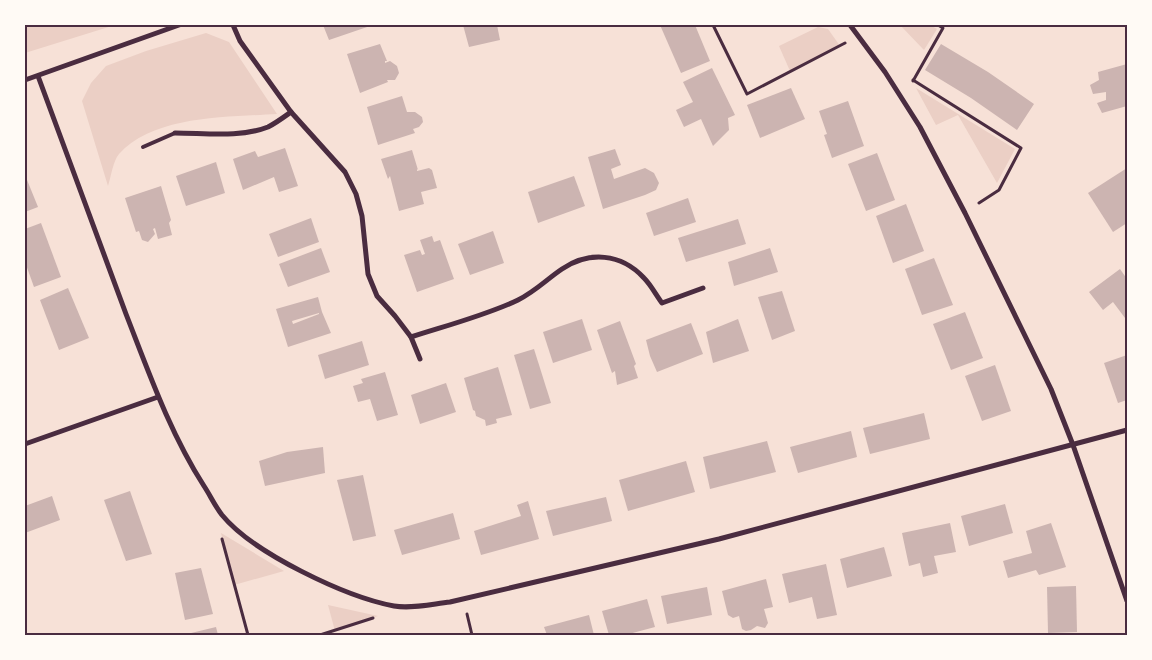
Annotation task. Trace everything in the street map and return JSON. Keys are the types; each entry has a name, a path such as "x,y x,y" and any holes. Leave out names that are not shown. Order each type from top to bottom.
{"street":[{"path":"25,80 178,25"},
{"path":"233,25 240,41 291,112 345,172 356,194 362,216 368,274 377,296 411,337 420,359"},
{"path":"850,25 920,127 965,212 1051,389 1073,445 1127,601"},
{"path":"38,76 158,397 191,467 222,515 241,534 303,571 339,589 374,601 396,606 416,606 463,599 719,539 1127,430"},
{"path":"175,133 220,134 249,132 268,127 291,112"},
{"path":"411,337 518,300 541,286 561,270 579,260 595,256 613,258 630,267 645,278 662,303 703,288"},
{"path":"25,444 158,397"}],"lane":[{"path":"143,147 175,133"}],"path":[{"path":"713,25 747,94 859,36"},
{"path":"902,100 943,28 938,25"},
{"path":"913,80 1021,148 999,190 965,212"},
{"path":"222,515 221,533 248,635"},
{"path":"463,599 472,635"},
{"path":"320,635 378,616 396,606"}],"shaded area":[{"path":"25,25 115,25 25,53"},
{"path":"900,25 930,25 937,29 924,50"},
{"path":"818,27 828,29 840,46 790,71 779,46"},
{"path":"206,33 229,42 277,114 193,120 152,132 134,141 119,154 108,186 82,101 91,83 106,66 146,51"},
{"path":"916,88 1015,149 997,183 958,115 936,125"},
{"path":"221,533 284,571 234,585"},
{"path":"328,605 378,616 335,631"}],"building":[{"path":"323,25 373,25 329,40"},
{"path":"463,25 497,25 500,40 469,47"},
{"path":"660,25 695,25 710,61 681,73"},
{"path":"380,44 387,61 385,63 390,61 397,66 399,73 395,80 387,80 388,82 360,93 347,54"},
{"path":"941,44 988,72 1034,104 1017,130 971,98 925,70"},
{"path":"1127,64 1127,106 1102,113 1097,103 1106,100 1106,92 1093,94 1090,85 1099,80 1098,72"},
{"path":"712,68 735,115 728,118 729,130 713,146 701,119 684,127 676,110 693,102 683,82"},
{"path":"791,88 805,119 760,138 747,105"},
{"path":"402,96 407,112 415,112 422,117 423,122 419,127 413,129 415,133 378,145 367,107"},
{"path":"848,101 864,146 832,158 824,135 827,134 819,111"},
{"path":"285,148 298,186 279,192 274,177 243,190 233,159 255,151 258,157"},
{"path":"615,149 621,165 611,169 614,179 645,168 654,173 659,183 656,190 603,209 588,157"},
{"path":"412,150 417,171 429,168 432,170 437,188 421,192 424,204 399,211 390,176 388,179 381,159"},
{"path":"877,153 895,200 866,211 848,164"},
{"path":"216,162 225,193 186,206 176,176"},
{"path":"1127,168 1127,223 1113,232 1088,193"},
{"path":"25,175 38,207 25,212"},
{"path":"574,176 585,206 538,223 528,192"},
{"path":"161,186 171,220 169,223 172,235 158,239 155,228 153,229 155,234 148,242 142,240 139,231 136,232 125,198"},
{"path":"688,198 696,222 654,236 646,213"},
{"path":"906,204 924,251 893,263 876,216"},
{"path":"311,218 319,242 278,257 269,234"},
{"path":"738,219 746,244 686,262 678,238"},
{"path":"41,223 61,277 34,287 25,262 25,229"},
{"path":"493,231 504,263 470,275 458,244"},
{"path":"432,236 434,242 440,240 454,279 417,292 404,255 420,250 422,255 425,254 420,240"},
{"path":"321,248 330,272 288,287 279,264"},
{"path":"770,248 778,272 734,286 728,262"},
{"path":"934,258 953,305 922,315 905,269"},
{"path":"1120,269 1127,279 1127,317 1125,318 1113,302 1103,310 1089,292"},
{"path":"68,288 89,338 59,350 40,300"},
{"path":"782,291 795,331 772,340 758,297"},
{"path":"318,297 331,333 288,347 276,309","holes":["319,313 293,324 292,321"]},
{"path":"965,312 983,358 951,370 933,324"},
{"path":"582,319 592,350 553,363 543,332"},
{"path":"738,319 749,351 713,363 706,332"},
{"path":"620,321 636,364 634,366 638,378 617,385 615,371 612,373 597,330"},
{"path":"691,323 703,354 657,372 646,340"},
{"path":"362,341 369,365 325,379 318,355"},
{"path":"534,349 551,403 530,409 514,355"},
{"path":"1127,355 1127,400 1118,403 1104,363"},
{"path":"995,365 1011,411 982,421 965,376"},
{"path":"498,367 512,415 496,419 497,423 486,426 485,420 476,416 473,410 464,378"},
{"path":"385,372 398,415 377,421 370,399 358,402 353,386 363,383 361,379"},
{"path":"446,383 456,412 420,424 411,395"},
{"path":"924,413 930,439 870,454 863,428"},
{"path":"851,431 857,457 798,473 790,447"},
{"path":"767,441 776,472 710,489 703,457"},
{"path":"323,447 325,473 265,486 259,461 287,452"},
{"path":"686,461 695,492 628,511 619,480"},
{"path":"363,475 376,536 353,541 337,480"},
{"path":"130,491 152,554 126,561 104,500"},
{"path":"52,496 60,520 25,533 25,506"},
{"path":"606,497 612,521 553,536 546,511"},
{"path":"528,501 539,539 481,555 474,531 521,516 517,505"},
{"path":"1005,504 1013,533 969,546 961,516"},
{"path":"453,513 460,539 402,555 394,530"},
{"path":"950,523 956,552 934,556 938,573 923,577 920,563 909,566 902,533"},
{"path":"1051,523 1066,567 1039,575 1036,570 1008,578 1003,561 1032,553 1026,531"},
{"path":"884,547 892,576 847,588 840,559"},
{"path":"826,564 837,615 817,619 812,597 789,603 782,574"},
{"path":"201,568 213,614 185,620 175,573"},
{"path":"766,579 773,607 764,609 768,623 765,628 757,626 746,631 742,629 739,616 733,618 728,615 722,591"},
{"path":"1076,586 1077,632 1048,633 1047,587"},
{"path":"707,587 712,615 667,624 661,596"},
{"path":"647,599 655,627 625,635 609,635 602,611"},
{"path":"589,615 594,635 547,635 544,627"},
{"path":"216,627 218,635 187,635 187,634"}]}
